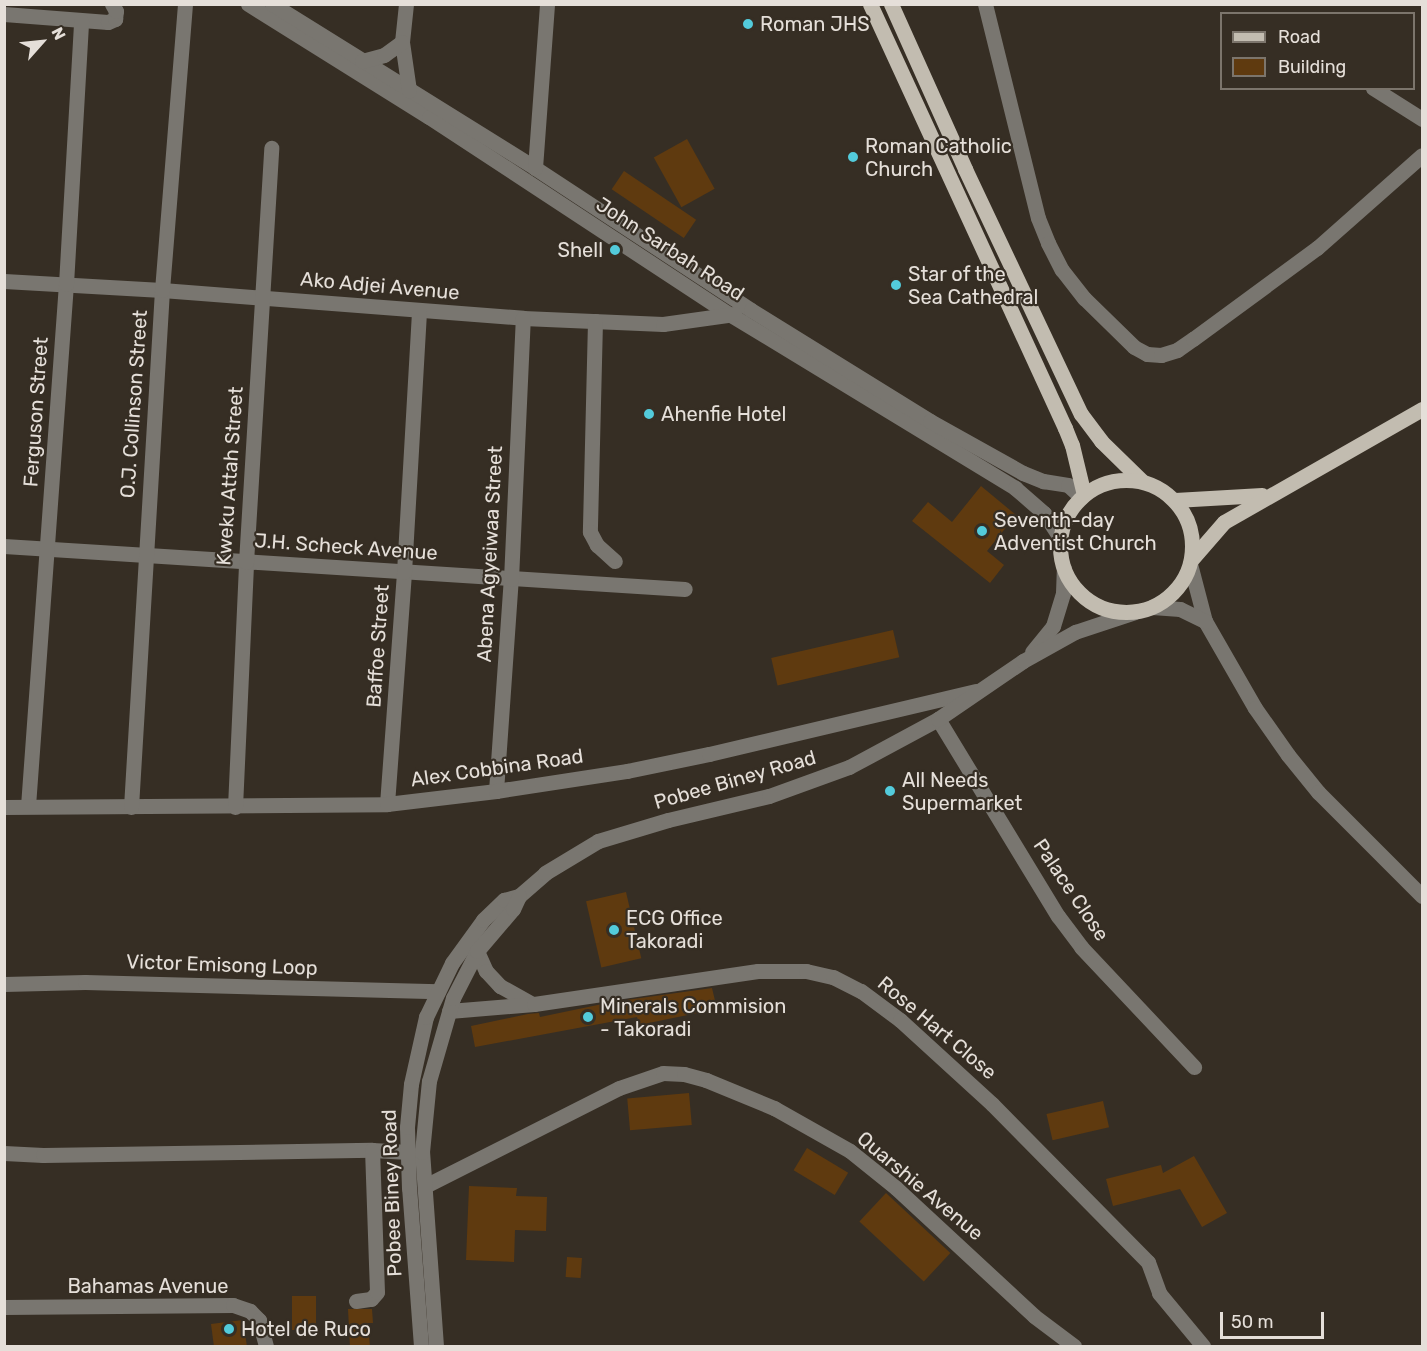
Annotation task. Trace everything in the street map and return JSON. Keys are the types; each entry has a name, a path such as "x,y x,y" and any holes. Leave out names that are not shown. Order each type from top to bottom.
{"main road":[{"path":"870,4 1065,428 1074,451 1082,496"},
{"path":"891,4 965,169 1081,414 1101,441 1142,481"},
{"path":"1191,562 1190,528 1175,500 1154,485 1142,481 1111,481 1082,496 1071,509 1060,538 1064,568 1080,593 1092,602 1120,612 1135,612 1152,607 1176,590 1191,562 1224,522 1422,409"},
{"path":"1175,500 1250,497 1277,492"}],"street":[{"path":"4,14 108,22 115,19 116,11 112,4"},
{"name":"O.J. Collinson Street","path":"131,807 162,290 185,4"},
{"name":"John Sarbah Road","path":"248,4 429,117 731,315 1015,488 1044,513 1060,538"},
{"name":"John Sarbah Road","path":"272,4 535,168 751,310 930,421 1023,473 1043,481 1068,485 1082,496"},
{"path":"406,4 402,42 409,90"},
{"path":"535,168 547,4"},
{"path":"985,4 1038,218 1048,243 1062,270 1084,298 1134,347 1147,354 1161,355 1177,350 1193,339 1317,248 1422,155"},
{"name":"Ferguson Street","path":"28,806 66,284 81,21"},
{"path":"362,61 384,55 402,42"},
{"path":"1376,90 1422,119"},
{"name":"Kweku Attah Street","path":"235,807 246,562 271,147"},
{"name":"Ako Adjei Avenue","path":"4,281 263,297 523,318 663,324 751,310"},
{"name":"Baffoe Street","path":"387,804 404,572 418,311"},
{"name":"Abena Agyeiwaa Street","path":"496,791 511,579 523,318"},
{"path":"595,321 590,532 597,545 615,561"},
{"name":"J.H. Scheck Avenue","path":"4,546 685,589"},
{"path":"1191,562 1205,621 1256,708 1288,755 1318,792 1422,896"},
{"path":"1023,662 1053,626 1063,593 1064,568"},
{"path":"1152,607 1180,609 1205,621"},
{"path":"1023,662 1075,632 1135,612"},
{"name":"Pobee Biney Road","path":"436,1347 422,1141 434,1061 449,1011 477,951 513,909 519,896 545,873 598,841 668,820 769,796 813,782 849,767 938,718 1023,662"},
{"name":"Alex Cobbina Road","path":"4,807 235,807 387,804 496,791 627,771 985,689"},
{"name":"Palace Close","path":"938,718 1058,916 1081,947 1194,1067"},
{"name":"Pobee Biney Road","path":"421,1347 409,1152 411,1084 426,1017 452,963 483,920 504,900 519,896"},
{"path":"477,951 486,971 500,986 534,1004"},
{"name":"Rose Hart Close","path":"449,1011 534,1004 758,971 806,971 833,977 861,991 900,1020 992,1104 1148,1262 1164,1300 1203,1347"},
{"name":"Victor Emisong Loop","path":"4,984 85,982 438,991"},
{"name":"Quarshie Avenue","path":"425,1186 619,1088 663,1073 684,1074 706,1080 774,1108 849,1151 896,1188 1035,1316 1074,1347"},
{"path":"4,1153 43,1155 372,1150 409,1152"},
{"path":"356,1301 371,1299 377,1292 372,1150"},
{"name":"Bahamas Avenue","path":"4,1307 233,1305 250,1311 259,1320 266,1347"}],"building":[{"path":"687,139 715,189 681,207 654,157"},
{"path":"624,171 696,220 684,238 612,189"},
{"path":"981,486 1016,515 987,551 1004,565 990,583 912,521 928,502 952,522"},
{"path":"893,630 899,657 778,685 771,658"},
{"name":"ECG Office Takoradi","path":"626,892 641,958 601,967 586,901"},
{"path":"712,988 717,1009 639,1025 637,1017 475,1047 471,1026 528,1014 539,1013 540,1017 612,1002"},
{"path":"689,1093 692,1125 630,1130 627,1098"},
{"path":"1103,1101 1109,1127 1053,1140 1046,1114"},
{"path":"807,1148 848,1173 835,1195 794,1170"},
{"path":"1194,1156 1227,1213 1202,1227 1180,1189 1113,1206 1106,1179 1161,1165 1163,1173"},
{"path":"469,1186 517,1188 516,1196 547,1197 546,1231 515,1230 514,1262 466,1260"},
{"path":"886,1193 950,1253 924,1282 859,1222"},
{"path":"567,1257 582,1258 581,1278 566,1277"},
{"path":"292,1296 316,1296 316,1330 292,1330"},
{"path":"348,1309 372,1309 373,1323 368,1323 370,1347 350,1347"},
{"path":"243,1320 247,1347 214,1347 211,1324"}],"place":[{"name":"Roman JHS","path":"748,24"},
{"name":"Roman Catholic Church","path":"853,157"},
{"name":"Shell","path":"615,250"},
{"name":"Star of the Sea Cathedral","path":"896,285"},
{"name":"Ahenfie Hotel","path":"649,414"},
{"name":"Seventh-day Adventist Church","path":"982,531"},
{"name":"All Needs Supermarket","path":"890,791"},
{"name":"ECG Office Takoradi","path":"614,930"},
{"name":"Minerals Commision - Takoradi","path":"588,1017"},
{"name":"Hotel de Ruco","path":"229,1329"}]}
